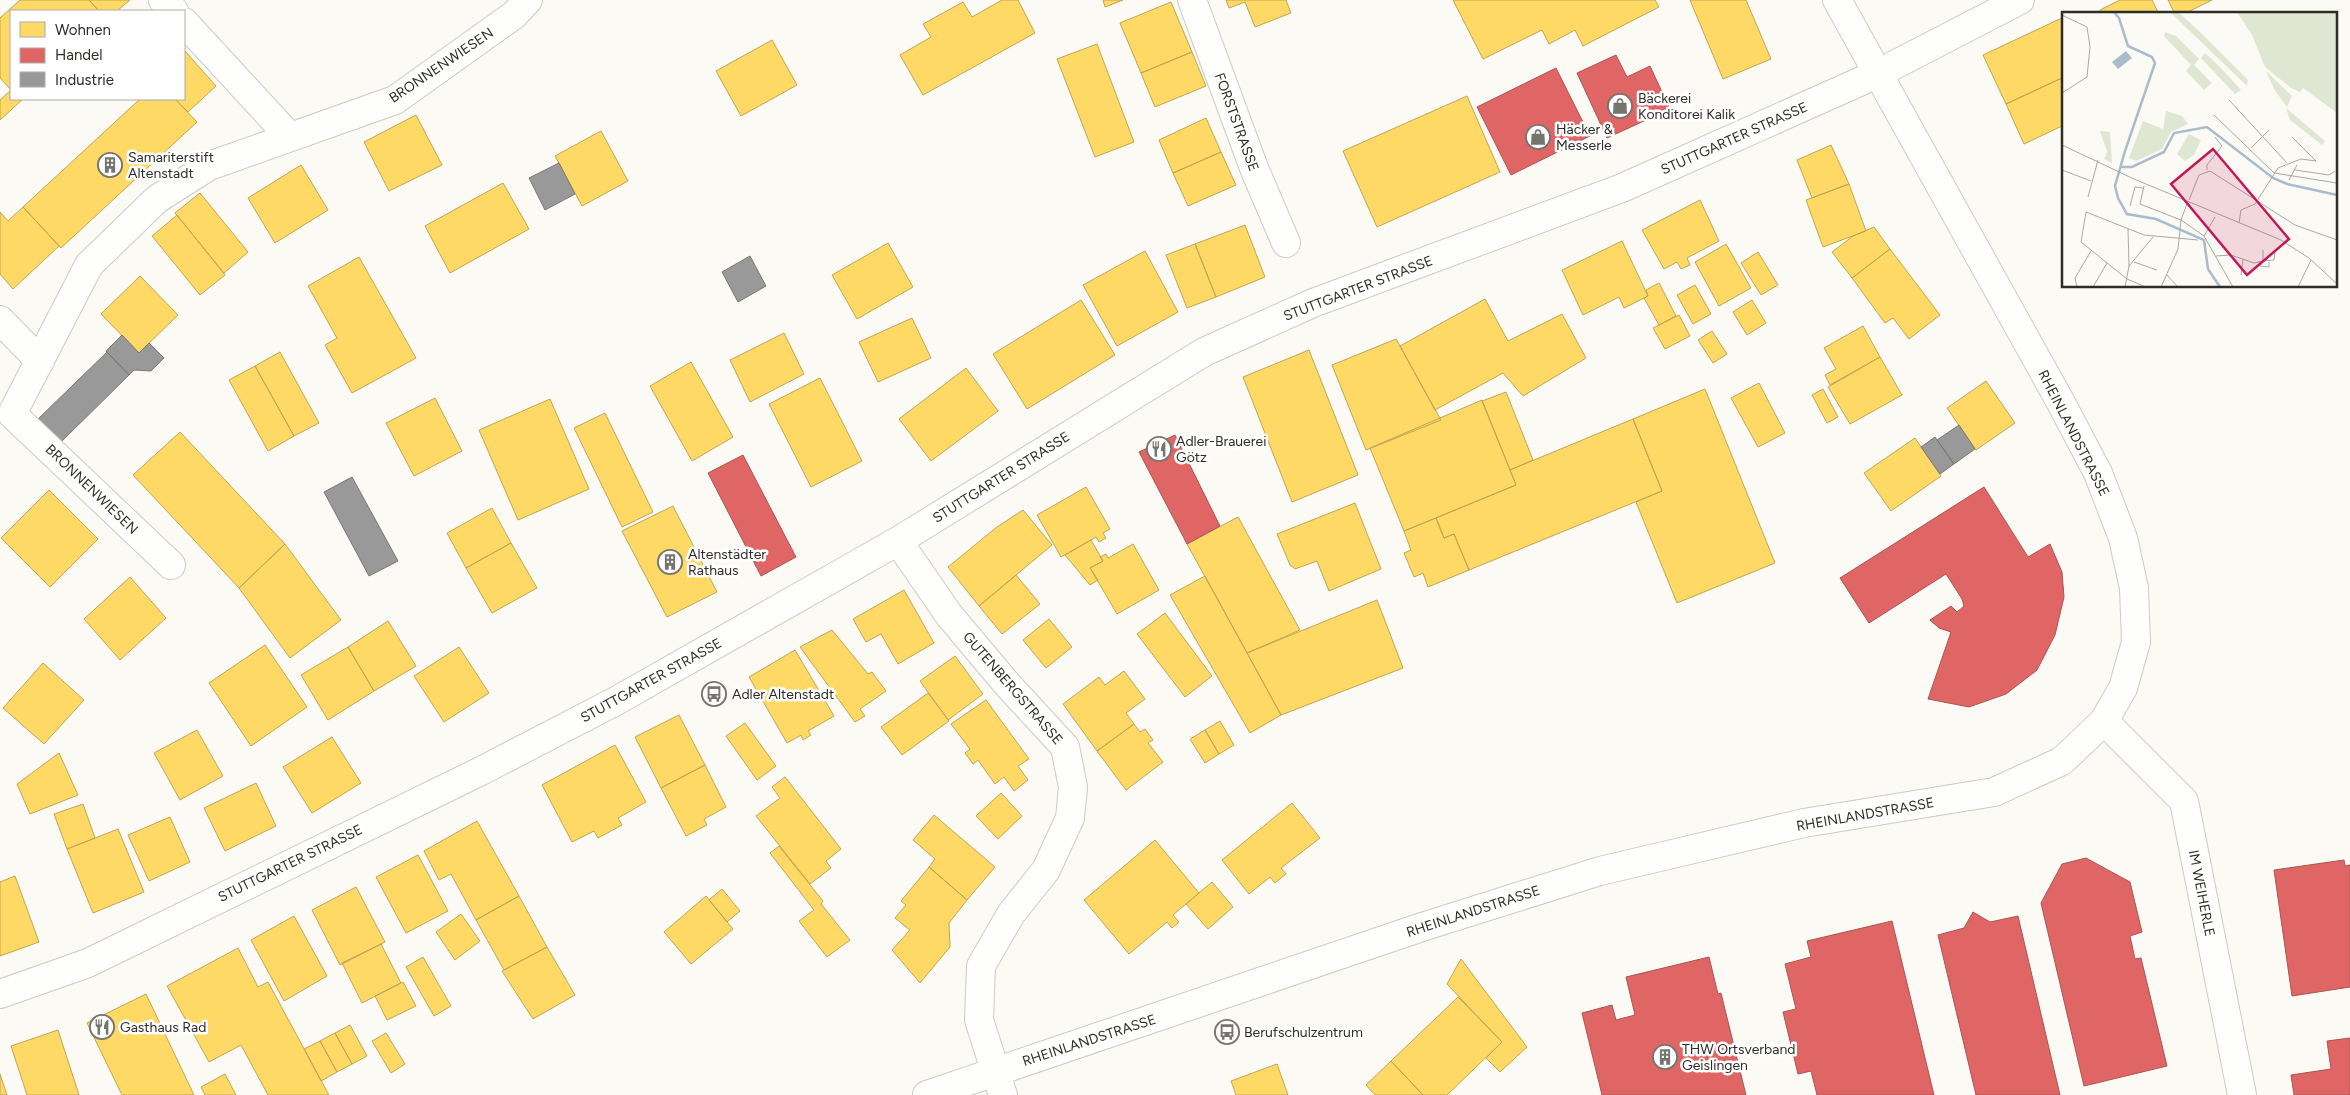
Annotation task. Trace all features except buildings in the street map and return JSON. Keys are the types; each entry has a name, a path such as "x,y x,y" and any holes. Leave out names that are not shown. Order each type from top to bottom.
{"main road":[{"path":"163,0 173,10"},
{"name":"BRONNENWIESEN","path":"171,565 6,419 40,361 89,265 156,199 209,166 289,136 395,100 514,15 528,0"},
{"name":"FORSTSTRASSE","path":"1192,0 1254,168 1286,243"},
{"name":"RHEINLANDSTRASSE","path":"927,1095 999,1083 1422,927 1600,871 1804,823 1994,792 2062,761 2104,721 2123,688 2136,642 2134,588 2123,538 2098,473 2060,401 1837,0"},
{"name":"STUTTGARTER STRASSE","path":"0,994 88,962 505,759 616,701 898,541 1204,352 1314,303 1622,188 1877,74 2020,0"},
{"path":"185,23 289,136"},
{"path":"0,320 40,361"},
{"name":"GUTENBERGSTRASSE","path":"898,541 949,614 1007,684 1065,747 1073,787 1070,818 1046,870 1011,914 981,966 979,1020 999,1083"},
{"name":"IM WEIHERLE","path":"2104,721 2184,801 2242,1095"}],"place":[{"name":"Bäckerei Konditorei Kalik","path":"1620,106"},
{"name":"Häcker & Messerle","path":"1538,137"},
{"name":"Samariterstift Altenstadt","path":"110,165"},
{"name":"Adler-Brauerei Götz","path":"1159,449"},
{"name":"Altenstädter Rathaus","path":"670,562"},
{"name":"Adler Altenstadt","path":"714,694"},
{"name":"Gasthaus Rad","path":"102,1027"},
{"name":"Berufschulzentrum","path":"1227,1032"},
{"name":"THW Ortsverband Geislingen","path":"1665,1057"}]}
